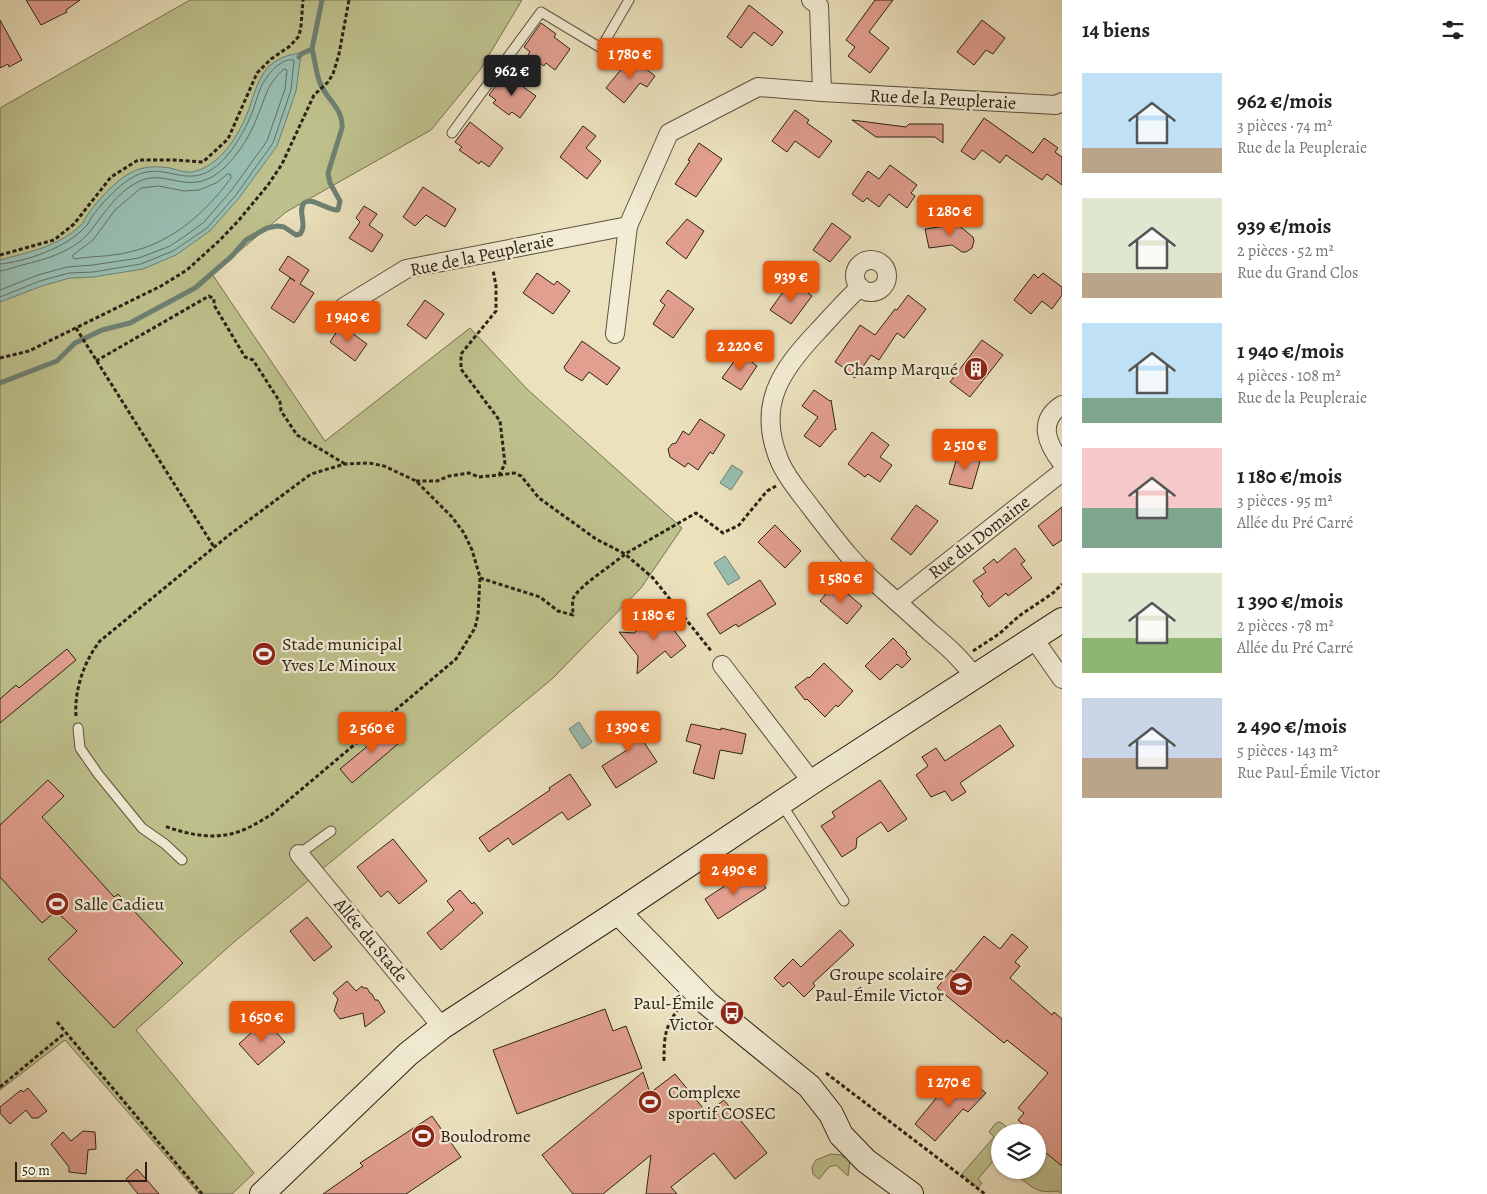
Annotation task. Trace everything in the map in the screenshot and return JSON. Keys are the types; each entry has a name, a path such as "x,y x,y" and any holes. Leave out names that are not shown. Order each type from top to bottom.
{"street":[{"path":"811,0 819,6 822,92"},
{"name":"Rue de la Peupleraie","path":"615,334 628,226 669,133 758,87 1056,105 1062,102"},
{"name":"Rue de la Peupleraie","path":"344,307 406,269 628,226"},
{"path":"860,287 797,353 784,370 777,385 772,401 772,434 780,464 789,479 844,550 869,577 961,659 975,678"},
{"path":"1062,405 1048,420 1046,429 1055,453 1062,463"},
{"name":"Rue du Domaine","path":"897,602 1062,472"},
{"path":"265,1192 408,1054 442,1027 780,803 1062,620"},
{"path":"1034,639 1062,679"},
{"path":"722,665 812,782"},
{"name":"Allée du Stade","path":"299,854 442,1027"},
{"path":"618,912 707,1003 809,1086 831,1114 841,1135 866,1161 911,1194"}],"lane":[{"path":"452,133 541,12 601,48 629,0"},
{"path":"78,728 80,748 98,774 142,828 165,844 182,860"},
{"path":"780,803 844,901"},
{"path":"299,854 331,831"}],"path":[{"path":"0,255 54,240 74,224 111,178 138,160 203,162 228,139 257,73 271,59 290,46 299,36 302,26 303,0"},
{"path":"0,358 29,351 161,286 187,270 239,220 268,185 286,155 314,95 328,82 333,74 339,54 349,0"},
{"path":"490,252 496,286 496,311 461,354 461,369 500,421 505,464 499,475"},
{"path":"96,361 209,296 214,299 214,306 245,357 253,360 280,402 280,411 297,435 345,464"},
{"path":"76,328 214,547"},
{"path":"78,728 75,705 84,669 92,652 100,642 214,547 311,474 345,464 369,463 384,466 416,480 442,505 464,533 472,550 480,578 480,602 475,628 456,658 271,815 243,830 214,837 185,833 160,825"},
{"path":"416,480 437,481 449,476 469,473 479,478 514,473 521,476 539,498 596,539 625,554 653,578 722,665"},
{"path":"480,578 540,597 558,611 573,615 573,598 583,585 615,564 625,554 696,513 722,533 739,524 767,491 789,479"},
{"path":"961,659 999,634 1019,616 1053,593 1062,584"},
{"path":"664,1061 664,1035 671,1018 694,990"},
{"path":"57,1022 202,1194"},
{"path":"0,1087 65,1033"},
{"path":"820,1068 985,1194"}],"green space":[{"path":"190,0 522,0 480,70 431,130 286,212 212,274 325,441 470,328 528,390 682,528 641,588 552,679 234,942 136,1030 254,1173 232,1194 199,1194 65,1040 0,1090 0,108"},
{"path":"991,1140 991,1164 978,1179 982,1183 978,1188 962,1174"},
{"path":"1046,1152 1062,1166 1062,1193 1057,1191 1040,1191 1022,1179 1046,1179"},
{"path":"831,1154 841,1155 850,1161 848,1176 836,1165 829,1167 819,1179 813,1174 812,1167 816,1160"}],"water":[{"path":"301,53 296,91 277,146 239,198 210,231 176,255 143,269 93,277 70,278 42,286 0,302 0,260 42,248 62,239 81,225 108,190 136,170 161,167 193,172 211,164 227,150 236,137 265,71 279,59"},
{"path":"732,465 743,472 731,490 720,483"},
{"path":"725,556 740,578 728,585 714,563"},
{"path":"579,722 592,742 582,749 569,729"}],"building":[{"path":"26,0 80,0 66,10 67,12 41,25"},
{"path":"875,0 893,0 869,32 889,48 870,73 848,56 855,47 846,40"},
{"path":"749,5 783,32 772,46 754,32 741,48 727,37"},
{"path":"0,20 22,60 9,67 8,64 0,68"},
{"path":"982,20 1005,38 993,54 986,50 974,65 957,52"},
{"path":"541,23 556,34 554,37 570,49 555,70 546,63 544,66 528,55 530,52 524,47"},
{"path":"631,57 655,76 647,87 640,83 624,103 606,88"},
{"path":"505,74 536,96 520,118 512,112 509,115 493,103 496,100 489,95"},
{"path":"795,110 809,120 807,123 832,141 819,158 795,141 787,152 772,141"},
{"path":"984,118 1033,153 1044,138 1058,148 1055,152 1062,157 1062,185 1047,174 1042,180 1006,155 1000,163 982,150 974,160 961,151"},
{"path":"852,120 906,127 909,124 943,124 943,143 935,137 876,137"},
{"path":"470,122 503,148 489,167 481,161 479,164 459,150 462,147 455,142"},
{"path":"583,126 596,136 586,148 601,161 587,179 560,157"},
{"path":"699,143 722,159 696,197 675,184"},
{"path":"890,165 917,185 911,193 915,196 907,208 889,194 879,207 867,198 863,202 852,194 868,171 879,179"},
{"path":"423,187 456,209 445,227 426,215 415,226 403,217"},
{"path":"364,206 377,214 369,225 383,235 372,252 349,238 360,222 356,218"},
{"path":"687,219 704,231 686,259 666,243"},
{"path":"951,219 973,237 972,248 962,252 952,245 929,248 925,229 946,226"},
{"path":"832,223 851,237 830,262 813,250"},
{"path":"288,256 309,270 300,284 314,293 294,323 271,308 290,278 295,281 279,270"},
{"path":"537,273 554,285 557,281 570,291 553,314 523,293"},
{"path":"1043,273 1062,287 1062,295 1052,309 1042,301 1031,314 1014,300 1034,274 1038,278"},
{"path":"791,281 812,296 791,324 770,310"},
{"path":"668,290 694,309 673,338 653,324 665,305 660,301"},
{"path":"908,295 926,309 904,338 897,333 879,360 871,355 855,378 843,370 844,368 835,362 860,325 875,335"},
{"path":"425,300 444,314 426,339 407,325"},
{"path":"341,325 367,344 355,361 330,342"},
{"name":"Champ Marqué","path":"982,340 1003,355 970,397 950,382"},
{"path":"582,341 620,368 607,385 589,372 582,381 566,371 564,367"},
{"path":"740,353 757,366 741,390 722,378"},
{"path":"814,390 831,400 836,430 820,447 804,436 818,417 802,406"},
{"path":"700,419 725,435 713,454 710,452 698,470 688,463 685,467 670,457 668,449 672,444 676,443 683,431 689,435"},
{"path":"872,432 889,445 880,457 892,465 880,482 868,474 865,477 848,464"},
{"path":"959,451 981,458 972,489 949,484"},
{"path":"916,505 938,521 911,555 891,539"},
{"path":"1062,507 1062,540 1053,546 1038,526"},
{"path":"775,525 801,551 785,568 758,542"},
{"path":"1015,548 1025,561 1021,564 1032,578 1008,596 1006,593 989,607 981,596 983,594 973,581 986,572 983,568 994,559 997,563"},
{"path":"760,580 776,604 738,627 736,624 720,634 707,614"},
{"path":"835,583 862,606 847,624 820,601"},
{"path":"660,612 686,646 671,658 665,651 637,674 638,656 619,632 634,633"},
{"path":"893,638 907,652 906,654 911,659 902,668 897,664 880,680 865,666"},
{"path":"67,649 76,660 0,723 0,699 16,685 19,688"},
{"path":"824,663 853,691 838,707 836,705 825,717 807,699 805,700 795,687 809,678"},
{"path":"624,712 657,762 616,788 602,766 627,750 608,722"},
{"path":"691,724 746,734 742,754 720,750 714,779 693,773 701,745 686,741"},
{"path":"393,725 405,738 352,783 340,769"},
{"path":"1000,725 1014,746 960,783 966,792 952,801 945,791 931,797 916,775 928,766 922,757 936,748 945,761"},
{"path":"570,774 591,805 568,820 562,812 513,845 508,838 489,852 479,838 550,790 549,788"},
{"name":"Salle Cadieu","path":"48,780 64,796 42,817 114,897 118,894 183,963 114,1028 48,959 77,931 56,911 42,923 0,877 0,825"},
{"path":"880,780 907,819 888,832 881,822 857,838 856,848 842,857 821,826 835,817 832,812"},
{"path":"393,839 427,881 399,904 388,891 381,897 357,867"},
{"path":"756,874 766,888 718,919 705,899 729,883 733,888"},
{"path":"460,890 483,913 441,950 427,933 454,910 447,901"},
{"path":"307,917 332,947 314,961 290,931"},
{"path":"840,930 854,945 813,983 815,986 804,997 789,982 783,987 774,978 793,959 801,967"},
{"path":"1012,934 1028,947 1015,962 1020,966 1010,978 1052,1015 1054,1012 1062,1019 1062,1166 1046,1153 1046,1124 1023,1124 1018,1120 1024,1113 1018,1108 1048,1073 1007,1040 1004,1043 937,988 951,970 954,972 984,936 1000,949"},
{"path":"347,981 356,991 362,986 367,988 375,1000 378,1000 385,1012 365,1027 363,1013 340,1019 334,1011 338,999 333,993"},
{"path":"605,1009 613,1031 626,1026 642,1068 517,1114 493,1050"},
{"path":"265,1020 285,1042 258,1065 239,1044"},
{"name":"Complexe sportif COSEC","path":"643,1072 650,1093 675,1074 707,1113 724,1100 767,1153 735,1179 714,1153 671,1187 677,1194 646,1194 651,1155 603,1194 573,1194 542,1155"},
{"path":"964,1076 986,1093 968,1112 963,1109 935,1141 915,1124 942,1091 947,1096"},
{"path":"28,1088 47,1111 38,1118 32,1118 26,1110 10,1124 0,1113 0,1107 21,1090 23,1092"},
{"name":"Boulodrome","path":"432,1116 461,1157 406,1194 323,1194 363,1166 360,1163"},
{"path":"83,1131 95,1132 96,1149 88,1150 86,1174 69,1172 69,1167 51,1144 63,1132 71,1141"},
{"path":"137,1169 159,1194 138,1194 126,1179"}],"waterway":[{"path":"299,57 301,54 312,49 322,0"},
{"path":"0,383 57,361 75,343 102,330 130,323 195,288 232,256 246,240 267,228 284,227 296,235 300,234 303,226 302,206 307,201 338,210 340,201 330,183 328,173 342,128 342,121 338,110 320,83 312,49"}],"place":[{"name":"Champ Marqué","path":"976,369"},
{"name":"Stade municipal Yves Le Minoux","path":"264,654"},
{"name":"Salle Cadieu","path":"57,904"},
{"name":"Groupe scolaire Paul-Émile Victor","path":"961,984"},
{"name":"Paul-Émile Victor","path":"732,1013"},
{"name":"Complexe sportif COSEC","path":"650,1102"},
{"name":"Boulodrome","path":"423,1136"}]}
